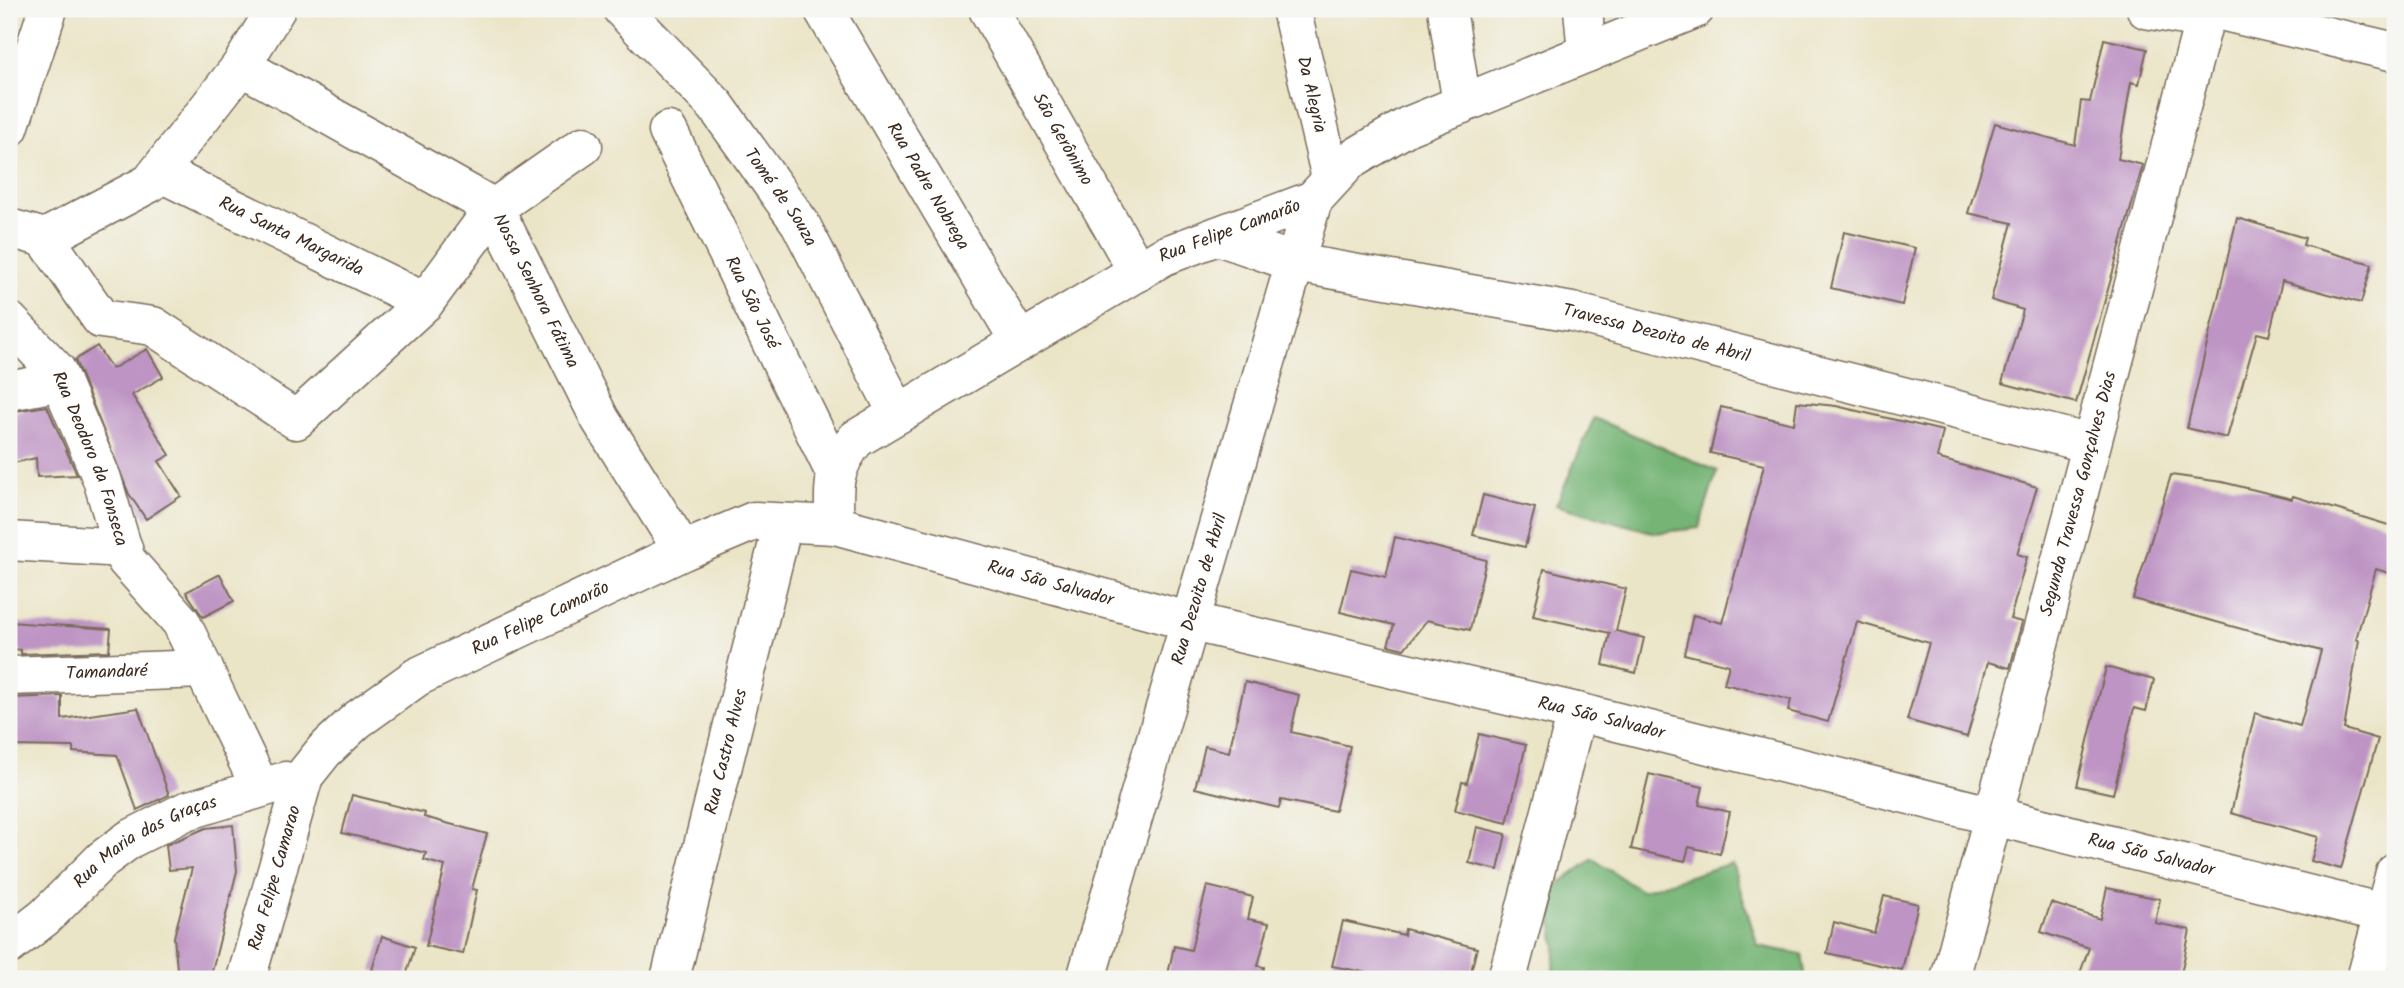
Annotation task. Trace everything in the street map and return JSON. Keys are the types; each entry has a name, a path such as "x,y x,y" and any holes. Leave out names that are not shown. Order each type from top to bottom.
{"street":[{"path":"9,128 48,9"},
{"path":"45,238 150,183 242,66 276,9"},
{"name":"São Gerônimo","path":"988,9 1138,272"},
{"name":"Da Alegria","path":"1290,9 1322,189"},
{"path":"1447,9 1462,104"},
{"path":"1584,9 1587,53"},
{"name":"Rua Felipe Camarão","path":"835,473 843,456 856,439 1164,256 1218,236 1322,189 1349,161 1409,126 1695,9"},
{"path":"2146,9 2208,12 2395,52"},
{"name":"Tomé de Souza","path":"624,10 716,106 800,223 898,414"},
{"name":"Segunda Travessa Gonçalves Dias","path":"1950,979 1990,817 2208,12"},
{"name":"Rua Padre Nobrega","path":"830,20 1020,342"},
{"name":"Nossa Senhora Fátima","path":"242,66 494,208 600,419 683,551"},
{"name":"Rua São José","path":"668,131 835,473"},
{"path":"9,228 45,238 101,318 153,326 296,420 425,302 494,208 583,146"},
{"name":"Rua Santa Margarida","path":"159,172 425,302"},
{"name":"Rua Dezoito de Abril","path":"1086,979 1188,621 1296,263 1322,189"},
{"name":"Travessa Dezoito de Abril","path":"1218,236 1296,263 1573,312 2091,444"},
{"name":"Rua Deodoro da Fonseca","path":"9,321 56,370 102,479 126,560 181,622 260,787"},
{"path":"9,391 61,381"},
{"path":"808,524 835,473"},
{"name":"Rua Felipe Camarão","path":"304,776 324,751 357,720 417,677 683,551 754,521 808,524"},
{"name":"Rua São Salvador","path":"808,524 1188,621 1577,712 2390,915"},
{"name":"Rua Castro Alves","path":"670,979 808,524"},
{"path":"9,541 123,548"},
{"name":"Tamandaré","path":"9,677 204,670"},
{"path":"1507,979 1577,712"},
{"name":"Rua Maria das Graças","path":"9,945 45,917 103,859 130,839 186,811 304,776"},
{"name":"Rua Felipe Camarao","path":"246,979 304,776"},
{"path":"2366,979 2390,915 2395,873"}],"green space":[{"path":"1594,418 1717,471 1699,528 1655,533 1556,505"},
{"path":"1593,859 1641,891 1732,863 1758,946 1802,954 1806,979 1552,979 1556,946 1548,892"}],"building":[{"path":"2104,39 2147,49 2139,84 2131,82 2118,159 2143,165 2076,403 2002,383 2023,310 1991,300 2012,223 1968,213 1995,123 2075,145 2081,101 2090,102"},
{"path":"2237,218 2305,238 2303,245 2372,264 2361,303 2282,281 2269,336 2257,333 2227,438 2187,428"},
{"path":"1844,232 1915,248 1902,305 1831,288"},
{"path":"97,346 112,369 147,349 163,377 132,395 170,455 159,461 181,496 146,519 129,494 75,360"},
{"path":"1797,402 1836,406 1943,431 1937,458 2037,487 2017,554 2027,557 2010,619 2022,622 2010,668 1988,662 1967,737 1907,720 1929,643 1857,622 1828,722 1788,711 1791,700 1724,684 1729,665 1684,654 1693,615 1722,623 1764,465 1710,453 1721,407 1794,424"},
{"path":"47,406 77,475 37,477 36,458 9,464 9,412"},
{"path":"2171,475 2222,482 2292,499 2293,496 2395,527 2395,575 2376,569 2356,639 2359,640 2344,729 2378,739 2341,869 2311,861 2318,837 2231,813 2255,713 2300,726 2321,651 2133,599"},
{"path":"1483,495 1535,508 1525,547 1473,535"},
{"path":"1395,537 1486,560 1470,630 1427,620 1404,649 1388,645 1394,625 1340,612 1351,569 1386,577"},
{"path":"1544,569 1626,589 1616,631 1644,638 1636,673 1603,665 1610,633 1533,616"},
{"path":"220,574 234,601 203,617 186,592"},
{"path":"9,622 111,629 109,651 21,654 21,650 9,648"},
{"path":"2106,667 2154,680 2146,711 2134,708 2113,794 2077,786"},
{"path":"1245,682 1299,695 1291,732 1350,746 1335,811 1281,800 1279,808 1195,788 1205,746 1229,752"},
{"path":"62,696 62,719 138,708 169,795 137,810 117,755 73,752 73,747 9,746 9,698"},
{"path":"1479,734 1526,745 1507,823 1455,810 1462,782 1467,783"},
{"path":"1649,774 1703,787 1699,805 1730,812 1720,854 1689,847 1685,861 1631,849"},
{"path":"352,795 425,813 424,817 487,834 472,889 477,890 463,954 426,946 445,866 424,860 426,853 342,833"},
{"path":"233,825 237,871 210,979 178,979 174,937 192,868 169,870 166,845 206,828"},
{"path":"1477,827 1506,834 1498,870 1469,863"},
{"path":"1207,886 1253,897 1248,919 1269,923 1258,966 1264,967 1262,979 1167,979 1174,946 1191,950"},
{"path":"2107,888 2160,899 2155,923 2190,930 2180,979 2078,979 2089,948 2041,932 2051,903 2100,919"},
{"path":"1884,896 1918,904 1902,970 1827,953 1834,922 1874,933"},
{"path":"1343,921 1404,935 1405,929 1477,948 1469,979 1400,979 1332,966"},
{"path":"382,936 415,947 405,979 372,970"}]}
